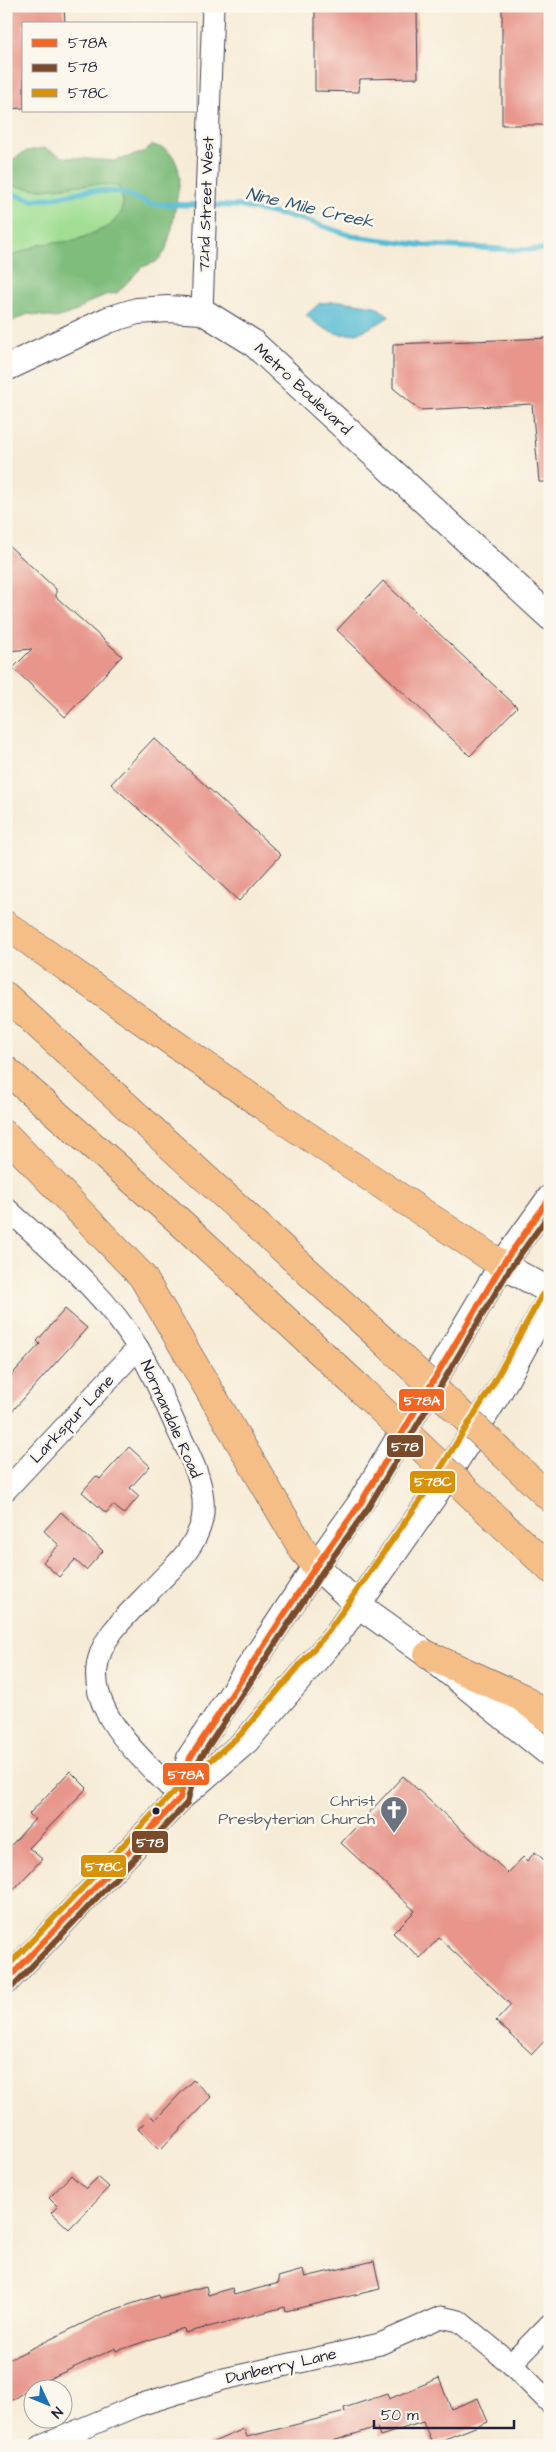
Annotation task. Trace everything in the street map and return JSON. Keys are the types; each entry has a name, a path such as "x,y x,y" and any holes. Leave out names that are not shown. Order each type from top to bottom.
{"highway":[{"path":"6,925 276,1116 502,1265"},
{"path":"6,996 385,1342 550,1498"},
{"path":"6,1070 177,1219 550,1569"},
{"path":"6,1135 142,1276 303,1550 316,1566"},
{"path":"428,1655 521,1697 550,1719"}],"street":[{"name":"72nd Street West","path":"202,311 213,6"},
{"name":"Metro Boulevard","path":"6,368 108,320 137,310 202,311 252,342 550,617"},
{"path":"180,1798 190,1758 316,1566 360,1504 502,1265 550,1198"},
{"name":"Normandale Road","path":"6,1208 78,1273 108,1306 138,1348 198,1472 202,1495 202,1518 195,1542 113,1631 103,1649 97,1669 98,1691 104,1710 115,1728 180,1798"},
{"path":"502,1265 550,1291"},
{"path":"6,1981 180,1798 246,1741 335,1637 356,1604 438,1489 500,1390 550,1299"},
{"name":"Larkspur Lane","path":"6,1490 138,1348"},
{"path":"316,1566 356,1604 428,1655 550,1754"},
{"name":"Dunberry Lane","path":"41,2446 136,2406 224,2379 380,2344 441,2318 459,2321 511,2364 550,2403"},
{"path":"511,2364 550,2324"}],"green space":[{"path":"153,145 165,149 173,156 178,167 180,179 172,228 165,252 156,262 142,267 117,293 105,295 77,311 56,318 28,314 6,324 6,258 41,244 74,241 110,226 121,213 123,202 119,187 110,185 91,184 41,189 11,185 6,179 6,164 27,151 44,148 63,157 114,161 142,153"},
{"path":"109,166 152,218 6,279 6,171"}],"water":[{"path":"341,301 375,306 390,316 367,329 347,334 328,330 306,315 320,303"}],"building":[{"path":"6,6 64,6 65,22 22,22 22,108 6,109"},
{"path":"315,6 389,6 389,12 417,12 418,78 360,79 359,92 315,91"},
{"path":"502,6 550,6 550,125 502,125"},
{"path":"550,338 550,482 539,482 532,404 420,410 393,388 393,344"},
{"path":"6,543 56,589 56,597 122,656 65,717 13,668 32,649 6,651"},
{"path":"383,581 517,707 470,756 337,630"},
{"path":"154,738 281,855 239,901 111,784"},
{"path":"65,1309 87,1328 6,1418 6,1381 40,1344 37,1341"},
{"path":"129,1447 150,1466 130,1488 139,1496 124,1514 113,1505 106,1513 82,1492 96,1476 100,1479"},
{"path":"61,1512 103,1551 86,1570 75,1560 59,1577 43,1562 59,1545 44,1531"},
{"path":"70,1771 87,1788 29,1848 42,1859 6,1898 6,1851 35,1819 29,1814"},
{"path":"403,1776 508,1873 523,1857 527,1861 535,1852 550,1865 550,2035 532,2054 496,2021 511,2005 439,1938 420,1958 393,1933 415,1911 341,1843"},
{"path":"193,2080 211,2097 160,2150 138,2129 151,2116 155,2120"},
{"path":"71,2175 86,2189 98,2177 109,2187 69,2229 52,2213 58,2207 49,2198"},
{"path":"374,2261 380,2289 286,2311 285,2307 185,2333 184,2328 117,2351 116,2348 47,2380 22,2380 22,2394 11,2401 6,2393 6,2361 104,2313 159,2295 160,2298 206,2286 208,2295 232,2288 234,2295 279,2283 278,2277 303,2270 305,2277"},
{"path":"439,2378 451,2409 478,2398 488,2422 432,2444 423,2422 380,2436 377,2427 333,2441 334,2446 204,2446 244,2429 247,2437 345,2412 344,2408 387,2394 389,2399"}],"waterway":[{"name":"Nine Mile Creek","path":"6,192 33,200 58,197 88,190 120,192 151,204 238,206 302,219 352,236 421,245 518,250 550,249"}],"transit line":[{"name":"578A","path":"6,1981 180,1798 190,1758 316,1566 360,1504 502,1265 550,1198"},
{"name":"578","path":"12,1987 187,1803 198,1762 323,1571 368,1508 509,1270 550,1213"},
{"name":"578C","path":"6,1968 174,1792 240,1735 328,1632 426,1492 492,1386 542,1295"}],"place":[{"name":"Christ Presbyterian Church","path":"394,1834"}]}
